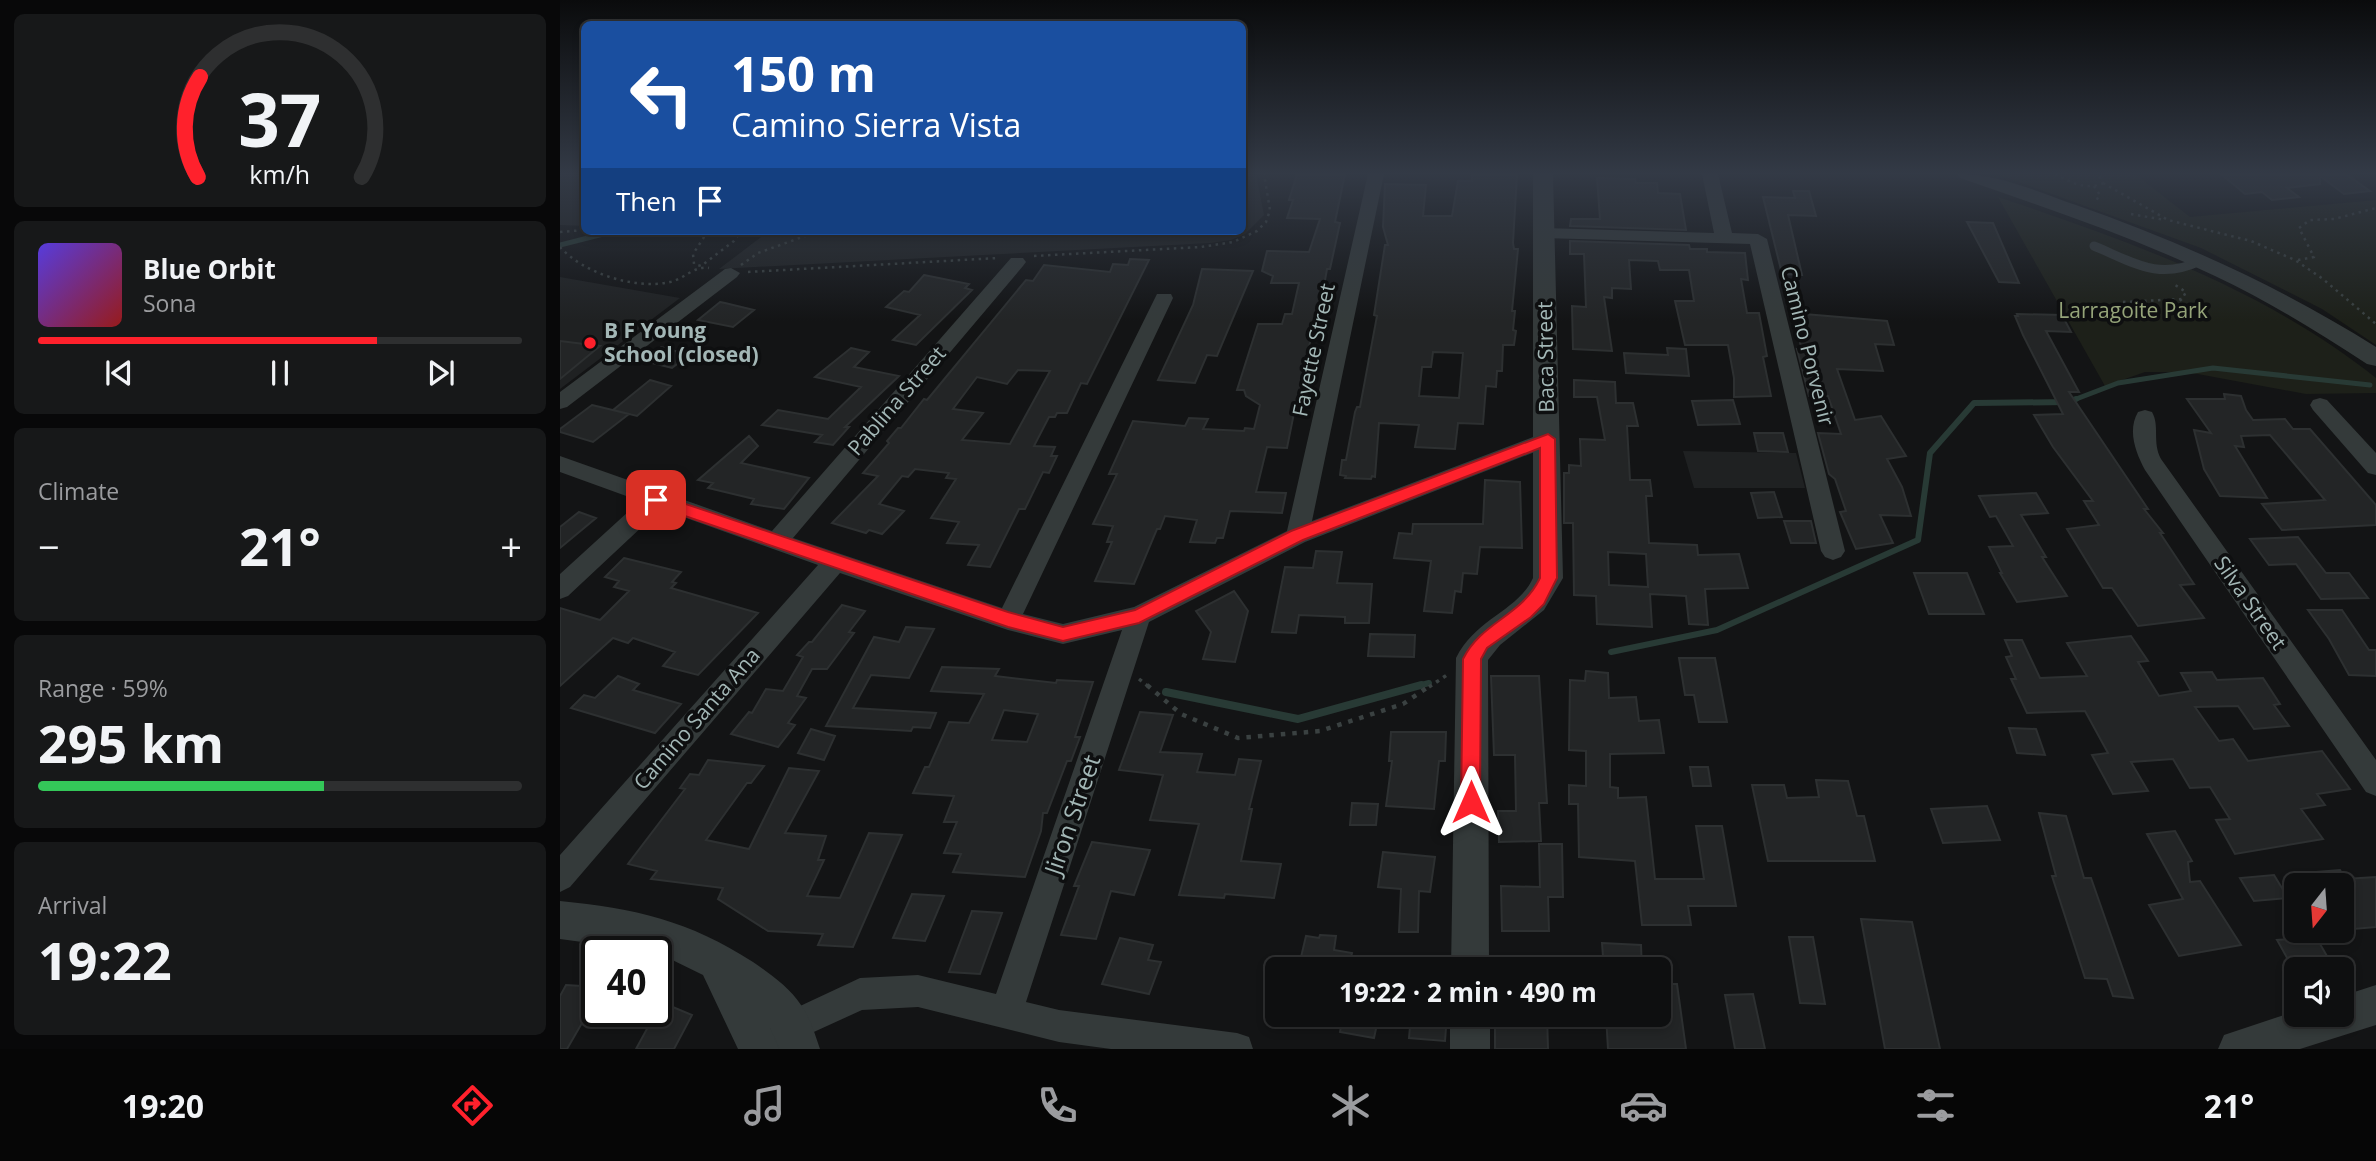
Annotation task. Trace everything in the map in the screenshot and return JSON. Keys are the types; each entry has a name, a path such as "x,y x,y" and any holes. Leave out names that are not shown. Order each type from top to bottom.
{"street":[{"name":"Fayette Street","path":"1297,536 1365,223"},
{"name":"Baca Street","path":"1472,659 1481,643 1525,612 1545,587 1549,564 1544,223"},
{"path":"1721,223 1724,238"},
{"path":"2105,223 2200,261 2286,304 2376,358"},
{"name":"Camino Porvenir","path":"1544,233 1758,239 1833,551"},
{"name":"Pablina Street","path":"777,541 1015,259"},
{"path":"560,402 731,272"},
{"path":"1008,620 1164,298"},
{"path":"2320,405 2376,467"},
{"name":"Silva Street","path":"2145,417 2144,447 2152,464 2376,783"},
{"path":"560,464 835,562 1008,620 1063,634 1139,616 1297,536 1548,439"},
{"path":"560,589 656,500"},
{"name":"Camino Santa Ana","path":"560,877 835,562"},
{"name":"Jiron Street","path":"1006,1013 1139,616"},
{"path":"1470,957 1472,659"},
{"path":"560,919 625,925 673,938 715,958 768,996 790,1041 860,994 918,991 1059,1026 1237,1049"},
{"path":"715,958 759,1049"},
{"path":"2238,1049 2376,1005"},
{"path":"1469,1049 1470,1027"}],"lane":[{"path":"2094,246 2158,272 2185,270 2200,261"}],"path":[{"path":"705,235 693,254 694,264 731,272 1015,259 1201,247 1233,242 1258,231 1265,223"},
{"path":"2177,223 2260,244 2297,260 2327,280 2376,324"},
{"path":"2297,260 2314,257 2299,229 2306,223"},
{"path":"560,232 581,230"},
{"path":"561,249 582,264 612,277 664,283 680,279 701,266 738,235"},
{"path":"731,272 758,253 808,235"},
{"path":"2123,302 2180,299 2186,292 2168,279"},
{"path":"2180,299 2194,315"},
{"path":"1124,667 1181,714 1238,738 1320,731 1403,704 1472,659"}],"shaded area":[{"path":"560,223 581,223 581,226"},
{"path":"1246,223 1256,223 1246,233"},
{"path":"764,235 1243,235 1210,243 719,269"},
{"name":"B F Young School (closed)","path":"560,277 680,298 560,389"},
{"path":"1683,451 1796,453 1805,488 1694,488"}],"green space":[{"name":"Larragoite Park","path":"2013,223 2074,223 2147,250 2243,294 2289,319 2376,378 2376,393 2306,394 2187,372 2145,372 2105,386"},
{"name":"Larragoite Park","path":"2132,223 2376,223 2376,345 2322,309 2201,248"}],"building":[{"path":"1319,223 1340,223 1330,269 1327,269 1321,303 1324,303 1315,338 1311,338 1304,369 1315,370 1309,398 1297,398 1287,448 1267,447 1256,492 1286,493 1282,513 1230,511 1223,538 1217,538 1215,543 1190,542 1197,520 1165,516 1134,584 1095,581 1112,542 1107,542 1113,526 1093,524 1117,474 1109,474 1133,421 1185,426 1189,418 1208,419 1203,429 1254,429 1260,405 1246,396 1244,390 1237,390 1258,324 1282,324 1285,314 1292,314 1299,283 1271,283 1273,276 1262,271 1267,251 1309,252"},
{"path":"1383,223 1514,223 1513,243 1514,249 1518,249 1512,311 1515,311 1514,345 1503,345 1502,371 1497,371 1496,387 1486,386 1483,424 1458,423 1455,449 1415,447 1419,425 1379,423 1375,477 1345,478 1346,476 1340,475 1342,460 1346,460 1355,412 1357,407 1360,407 1377,316 1374,315 1385,245 1388,245","holes":["1433,352 1463,353 1459,398 1419,396 1422,367 1431,367"]},
{"path":"1570,223 1685,223 1686,230 1570,226"},
{"path":"1769,223 1790,223 1802,275 1782,274"},
{"path":"1968,223 1993,223 2019,283 1999,282"},
{"path":"1570,241 1689,245 1690,249 1707,249 1707,252 1745,253 1748,280 1741,279 1747,313 1759,313 1767,356 1763,357 1771,396 1734,397 1734,378 1728,345 1685,345 1675,301 1694,301 1689,270 1660,270 1658,261 1629,260 1631,289 1612,288 1612,298 1604,297 1612,351 1573,349 1572,306 1586,307 1584,254 1570,254"},
{"path":"1130,259 1149,260 1087,384 1081,383 1067,413 1057,413 1055,417 1049,417 1034,446 1055,447 1051,456 1057,456 1049,473 1043,472 1025,509 1019,509 990,567 968,565 979,545 947,543 959,522 931,518 956,479 946,478 949,473 915,469 908,477 902,476 879,504 904,511 882,534 869,530 866,533 832,523 878,476 863,473 889,443 887,441 924,399 927,400 1026,280 1033,281 1044,265 1110,272 1113,264 1128,265","holes":["1018,370 1050,371 1010,444 962,440 983,413 953,409 977,377 1007,384"]},
{"path":"1202,269 1253,271 1217,356 1207,355 1195,383 1158,380 1193,305"},
{"path":"924,275 969,284 965,288 972,290 916,345 893,340 920,315 886,307 904,291 909,292"},
{"path":"720,302 754,310 733,327 698,320"},
{"path":"1792,313 1887,321 1894,345 1875,344 1883,371 1837,369 1855,420 1881,416 1906,456 1887,459 1902,487 1911,516 1880,515 1893,543 1856,549 1840,512 1846,511 1835,479 1829,474 1818,433 1841,434 1828,396 1809,396 1797,349 1802,350"},
{"path":"2017,314 2062,315 2071,332 2046,331 2079,392 2069,392 2148,509 2144,509 2163,533 2160,533 2194,584 2180,585 2204,618 2138,626 2112,588 2103,588 2067,529 2099,525 2084,501 2093,501 2053,447 2034,415 2063,414 2023,335 2015,316 2018,316"},
{"path":"560,341 600,346 560,379"},
{"path":"661,347 689,355 672,368 644,361"},
{"path":"851,348 869,352 854,367 899,376 845,427 849,427 833,445 815,442 822,435 762,425 778,410 828,419 861,387 815,377"},
{"path":"1667,348 1686,349 1689,376 1626,373 1624,353 1668,355"},
{"path":"650,380 671,386 637,416 613,410"},
{"path":"1574,380 1615,382 1616,403 1633,403 1638,426 1627,426 1630,480 1650,480 1652,496 1646,496 1649,543 1697,545 1698,555 1739,554 1748,588 1705,589 1708,625 1689,624 1686,596 1650,594 1652,627 1597,624 1596,596 1574,595 1573,523 1564,523 1564,473 1569,473 1569,465 1581,466 1580,439 1605,440 1597,397 1574,397","holes":["1608,552 1646,554 1648,587 1609,585"]},
{"path":"2224,394 2241,396 2253,420 2285,419 2293,429 2310,429 2376,505 2376,525 2282,530 2262,504 2325,500 2270,435 2241,436 2244,447 2235,446 2267,498 2220,496 2204,469 2194,430 2211,433 2187,399 2225,399"},
{"path":"1733,400 1740,424 1698,425 1692,401"},
{"path":"592,405 629,414 593,442 560,432 560,429"},
{"path":"1754,433 1783,433 1788,452 1758,451"},
{"path":"749,436 758,446 741,463 809,478 784,509 751,504 754,499 708,488 713,483 698,480"},
{"path":"1485,480 1520,482 1522,548 1480,547 1477,574 1463,573 1461,592 1455,591 1452,613 1424,611 1431,561 1394,558 1399,533 1412,534 1413,524 1483,524"},
{"path":"1774,492 1782,517 1758,518 1751,493"},
{"path":"2036,493 2048,513 2021,515 2046,557 2042,557 2067,596 2017,602 1989,547 2013,546 1996,516 1990,517 1979,496"},
{"path":"579,512 596,518 560,548 560,527"},
{"path":"1784,521 1811,521 1816,543 1791,543"},
{"path":"2298,537 2326,573 2349,573 2368,598 2321,599 2296,564 2269,565 2250,539"},
{"path":"1316,551 1342,552 1337,583 1372,584 1369,623 1345,623 1345,617 1299,615 1296,633 1272,632 1285,567 1313,568"},
{"path":"624,558 681,572 672,582 676,583 671,588 758,613 698,675 663,666 675,652 633,638 628,643 613,638 560,686 560,608 600,620 629,591 614,587 619,581 605,577"},
{"path":"1914,573 1967,573 1984,614 1929,614"},
{"path":"1234,591 1248,611 1235,662 1203,659 1211,632 1196,611"},
{"path":"842,605 865,611 849,632 854,633 827,669 812,669 797,696 806,698 788,723 795,725 778,747 731,734 749,712 752,713 766,689 783,691 803,657 797,655 812,642"},
{"path":"2308,610 2342,610 2369,650 2376,650 2376,676 2349,675 2329,639"},
{"path":"906,627 934,629 909,678 871,675 853,708 936,713 930,728 913,727 911,731 826,726 874,637 899,642"},
{"path":"1370,634 1415,635 1414,657 1368,656"},
{"path":"2131,636 2148,661 2138,662 2159,696 2191,691 2181,673 2212,672 2217,680 2263,678 2280,704 2274,705 2289,726 2254,729 2238,706 2195,707 2219,741 2233,739 2248,761 2322,751 2350,789 2317,794 2325,805 2301,809 2323,839 2235,854 2216,820 2230,819 2210,787 2190,788 2173,759 2131,762 2148,791 2113,794 2092,755 2108,753 2085,711 2027,713 2011,679 2016,679 2006,657 2012,656 2005,640 2022,640 2040,678 2087,676 2067,643"},
{"path":"1679,658 1715,658 1727,722 1699,722 1694,695 1685,695"},
{"path":"942,667 999,669 995,676 1056,683 1057,680 1093,682 1075,737 1080,737 1071,761 1067,761 1047,813 1043,813 1041,831 1025,877 953,872 961,854 944,853 957,822 944,822 954,796 913,793 925,767 929,767 949,722 969,723 984,694 931,691","holes":["1004,710 1038,714 1027,742 992,740"]},
{"path":"1586,671 1608,673 1609,698 1636,697 1639,721 1659,720 1664,753 1610,754 1610,787 1618,788 1618,798 1646,797 1655,879 1704,879 1696,826 1722,826 1736,906 1688,906 1691,925 1642,925 1635,861 1579,857 1578,804 1569,804 1569,785 1586,786 1586,751 1569,750 1570,680 1585,681"},
{"path":"618,676 639,684 633,690 681,704 655,733 571,708 584,695 595,698"},
{"path":"1491,676 1539,676 1547,803 1539,803 1541,841 1499,842 1498,811 1516,811 1515,755 1494,755"},
{"path":"1140,712 1173,715 1160,752 1202,754 1197,772 1235,775 1239,759 1261,761 1249,809 1252,809 1241,861 1281,864 1274,898 1225,894 1224,898 1179,895 1199,824 1150,820 1163,775 1119,770"},
{"path":"2009,728 2036,729 2045,755 2017,753"},
{"path":"811,729 835,736 824,760 798,753"},
{"path":"1391,732 1446,732 1445,761 1439,761 1434,809 1386,806 1392,761 1389,761"},
{"path":"708,760 764,766 751,783 747,783 706,840 749,849 789,768 819,771 785,833 826,836 818,860 824,860 807,896 840,898 869,833 902,835 853,947 818,945 823,934 768,931 718,899 723,888 651,879 657,871 628,864 685,789 680,788 690,774 699,775"},
{"path":"1690,767 1708,767 1711,786 1693,786"},
{"path":"1816,780 1848,781 1857,816 1864,816 1875,861 1768,861 1752,785 1784,785 1787,798 1819,797"},
{"path":"1352,803 1378,804 1376,825 1350,825"},
{"path":"1987,806 2000,840 1943,843 1931,809"},
{"path":"2039,813 2066,816 2084,878 2091,878 2133,998 2113,996 2107,979 2085,978 2052,876 2056,876"},
{"path":"2175,831 2192,861 2188,862 2190,882 2200,881 2241,945 2179,956 2149,905 2183,899 2147,834"},
{"path":"1092,842 1150,850 1134,895 1111,891 1096,939 1061,935 1079,886 1074,886"},
{"path":"1539,844 1562,844 1563,897 1548,897 1549,931 1502,931 1501,886 1540,887"},
{"path":"1383,852 1435,857 1430,892 1419,891 1418,932 1399,932 1401,889 1378,887"},
{"path":"2340,870 2342,873 2304,873"},
{"path":"2274,875 2284,891 2284,898 2254,901 2240,878"},
{"path":"2376,877 2376,927 2354,929 2354,878"},
{"path":"912,894 944,896 925,941 893,938"},
{"path":"972,911 1002,913 980,974 949,972"},
{"path":"1861,919 1912,922 1940,1049 1885,1049"},
{"path":"1320,935 1336,936 1334,950 1352,953 1351,957 1301,957 1306,936 1319,938"},
{"path":"1789,937 1813,937 1825,1004 1800,1003"},
{"path":"1120,938 1153,945 1148,960 1161,962 1149,994 1102,984"},
{"path":"2284,939 2284,943 2319,943 2328,957 2287,957 2277,940"},
{"path":"1602,943 1641,945 1641,957 1603,957"},
{"path":"1671,984 1677,984 1686,1049 1608,1049 1607,1027 1671,1027"},
{"path":"566,985 581,986 581,1025 567,1049 560,1049 560,996"},
{"path":"1753,994 1765,1049 1735,1049 1725,995"},
{"path":"672,1007 692,1015 674,1049 636,1049 648,1027 672,1027"},
{"path":"1341,1027 1376,1027 1374,1038 1340,1032"},
{"path":"1410,1027 1446,1027 1445,1041 1409,1038"},
{"path":"1495,1027 1547,1027 1548,1049 1495,1049"}],"waterway":[{"path":"560,245 599,235"},
{"path":"2071,401 2118,383 2213,368 2370,385"},
{"path":"1611,652 1717,630 1918,540 1930,453 1974,403 2068,402 2076,399"},
{"path":"1414,687 1429,683"},
{"path":"1166,692 1298,719 1421,685"}],"place":[{"name":"B F Young School (closed)","path":"590,343"}],"route":[{"path":"656,500 1008,620 1063,634 1139,616 1297,536 1548,439 1548,578 1538,599 1525,612 1481,643 1472,659 1471,802"}]}
